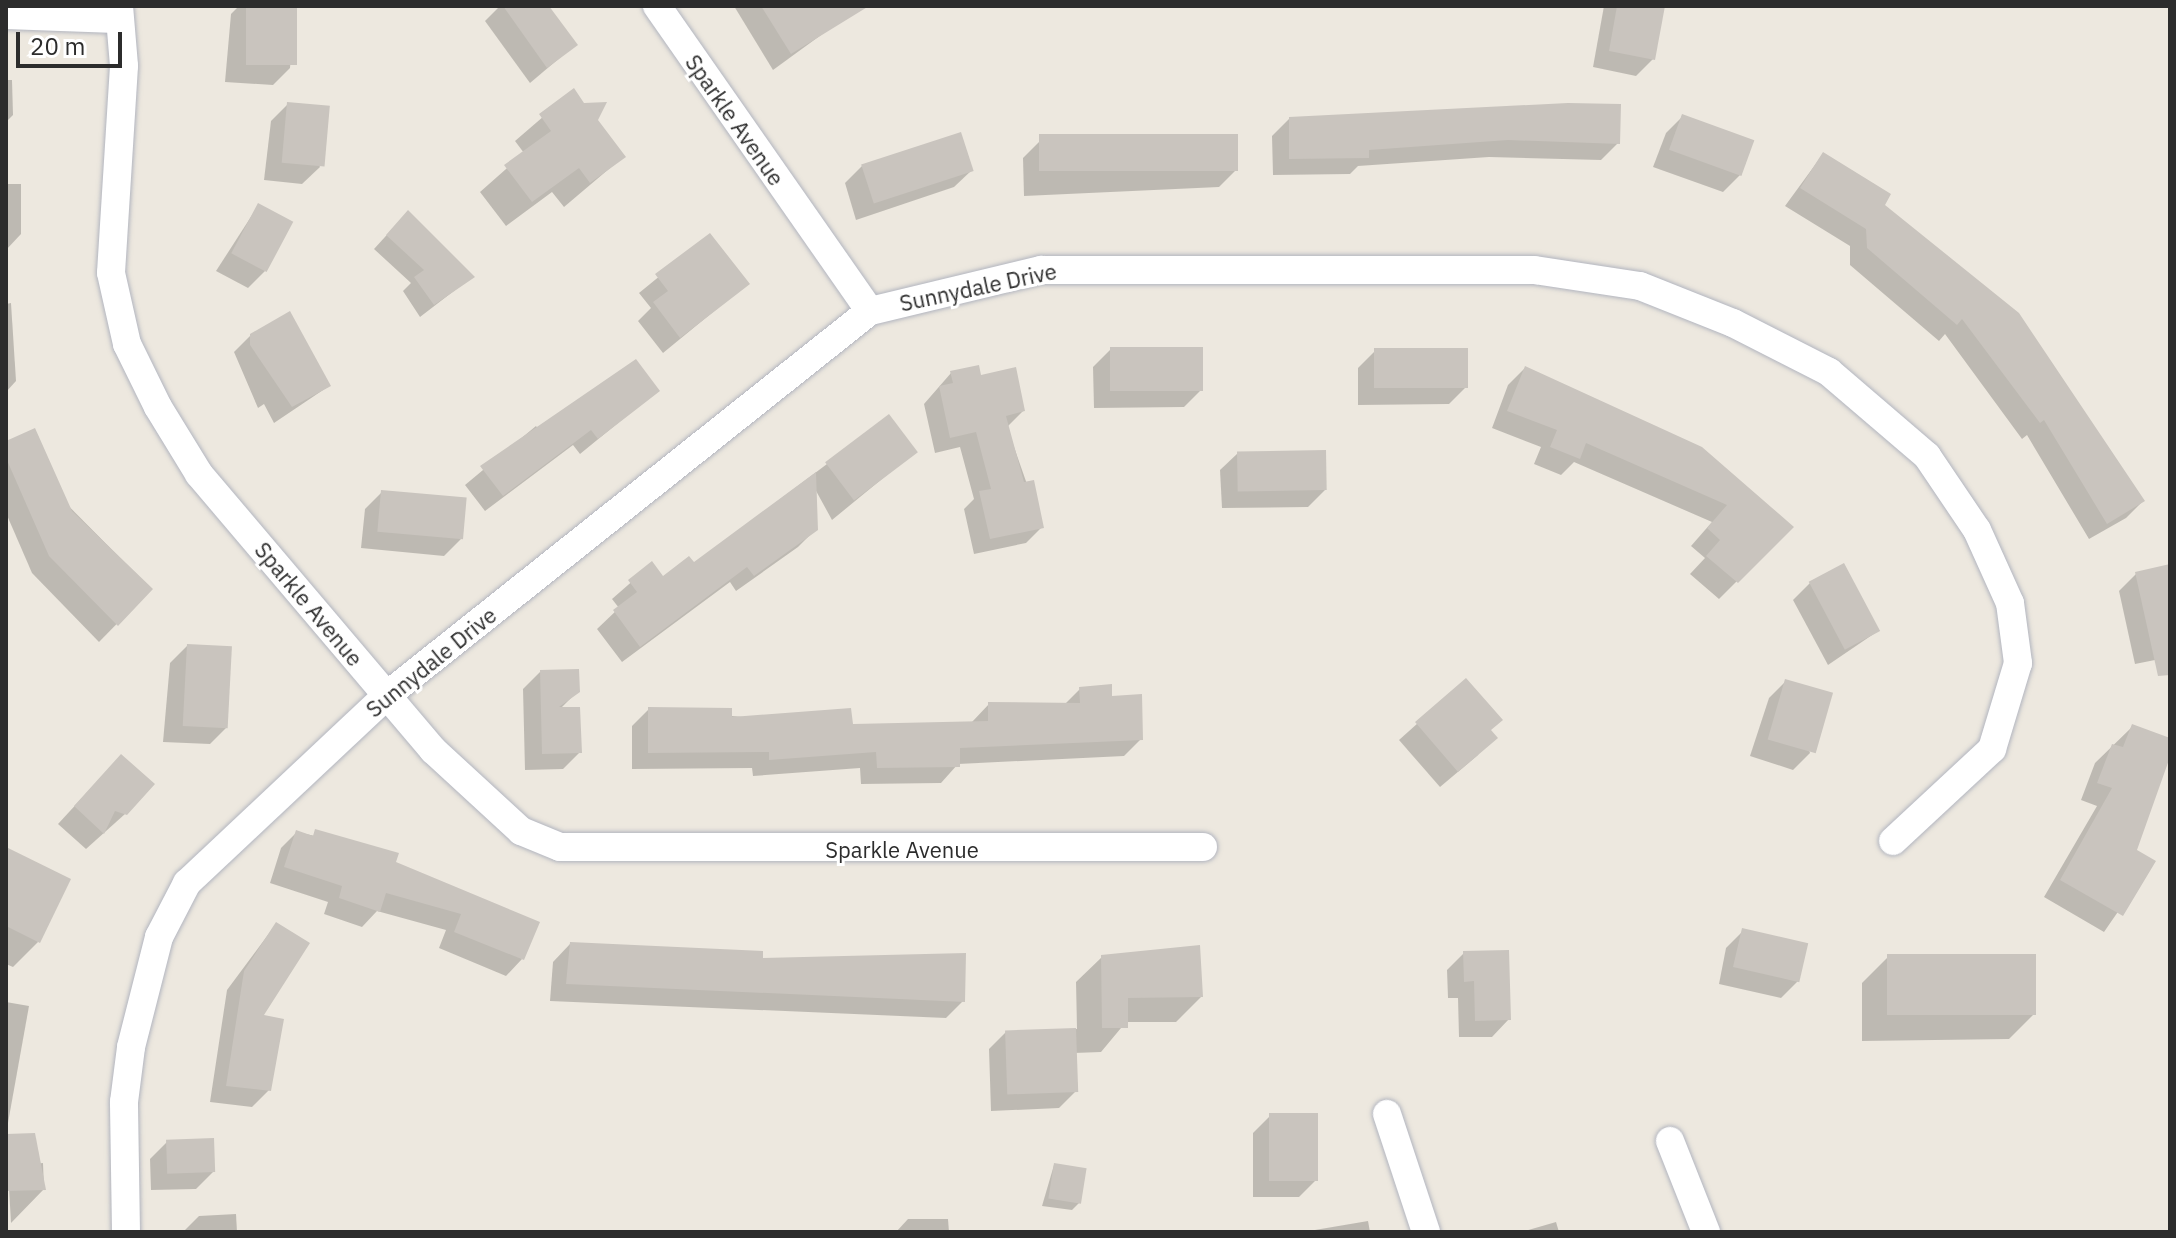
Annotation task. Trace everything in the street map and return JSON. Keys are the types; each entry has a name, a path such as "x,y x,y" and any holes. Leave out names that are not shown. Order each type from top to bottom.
{"street":[{"name":"Sparkle Avenue","path":"657,6 870,311"},
{"name":"Sparkle Avenue","path":"118,13 124,66 111,273 127,344 199,474 386,696 476,795 521,831 560,847 1203,847"},
{"path":"6,15 118,13"},
{"name":"Sunnydale Drive","path":"126,1232 124,1102 141,994 159,937 187,883 386,696 870,311 1041,270 1534,270 1640,286 1829,372 1927,456 1977,530 2010,603 2016,648 1992,749 1893,841"},
{"path":"1387,1114 1426,1232"},
{"path":"1670,1141 1706,1232"}],"building":[{"path":"246,6 297,6 297,65 246,65"},
{"path":"503,6 549,6 578,45 547,68"},
{"path":"761,6 869,6 791,54"},
{"path":"1617,6 1665,6 1655,60 1609,51"},
{"path":"574,88 584,103 607,102 598,120 626,157 590,183 579,168 532,202 504,165 551,131 539,114"},
{"path":"287,102 330,106 325,167 282,163"},
{"path":"1568,103 1621,104 1620,144 1508,140 1369,150 1369,158 1289,159 1289,117"},
{"path":"1682,114 1754,140 1741,176 1669,150"},
{"path":"961,132 974,171 874,203 861,164"},
{"path":"1039,134 1238,134 1238,171 1039,171"},
{"path":"1823,152 1891,194 1885,205 2019,313 2145,501 2107,524 2044,420 2040,423 1962,319 1957,325 1867,248 1866,229 1800,188"},
{"path":"258,203 293,222 267,272 231,253"},
{"path":"408,210 475,277 434,305 414,277 424,270 386,235"},
{"path":"710,233 750,284 680,338 653,302 668,291 655,274"},
{"path":"290,311 331,386 292,407 250,345 250,334"},
{"path":"1110,347 1203,347 1203,391 1110,391"},
{"path":"1374,348 1468,348 1468,388 1374,388"},
{"path":"636,359 660,391 598,439 591,430 503,496 480,466"},
{"path":"979,365 981,375 1016,367 1025,411 1006,416 1024,482 1034,480 1044,528 990,539 979,491 991,489 976,432 950,438 939,386 953,383 950,371"},
{"path":"1525,366 1702,447 1794,527 1738,583 1706,556 1720,540 1707,528 1727,505 1586,443 1580,459 1550,447 1557,430 1507,411"},
{"path":"889,414 918,452 854,500 825,462"},
{"path":"35,428 72,511 153,589 118,626 49,556 6,458 6,441"},
{"path":"1326,450 1327,490 1238,492 1237,452"},
{"path":"816,472 818,530 754,576 747,567 640,647 613,610 637,592 628,580 652,561 663,576 689,556 694,562"},
{"path":"381,490 467,497 463,539 377,532"},
{"path":"1844,563 1880,631 1845,650 1809,582"},
{"path":"2170,564 2170,675 2158,676 2135,572"},
{"path":"187,644 232,646 228,728 183,726"},
{"path":"579,669 580,692 559,707 580,707 582,753 542,754 540,670"},
{"path":"1466,678 1503,720 1491,730 1498,738 1458,772 1415,722"},
{"path":"1785,679 1833,693 1816,753 1768,740"},
{"path":"1112,684 1112,696 1142,694 1143,740 960,748 960,767 877,768 876,752 769,760 769,752 648,753 648,707 732,708 732,717 851,708 853,724 988,721 988,702 1080,703 1079,687"},
{"path":"2132,724 2170,738 2170,757 2137,850 2156,861 2123,916 2060,880 2112,788 2097,783 2112,744 2123,747"},
{"path":"121,754 155,784 127,815 115,811 104,834 74,806"},
{"path":"315,829 399,853 396,862 540,922 524,960 454,932 461,914 386,893 380,912 339,898 342,886 284,867 296,830 313,836"},
{"path":"6,847 71,879 40,943 6,926"},
{"path":"276,922 310,943 264,1015 284,1019 271,1091 226,1086 244,971"},
{"path":"1742,928 1808,943 1799,982 1733,967"},
{"path":"570,942 763,951 763,958 966,953 965,1002 566,984"},
{"path":"1200,945 1203,997 1128,998 1128,1028 1102,1028 1101,955"},
{"path":"1509,950 1511,1020 1475,1021 1474,981 1464,982 1463,951"},
{"path":"1887,954 2036,954 2036,1015 1887,1015"},
{"path":"1076,1028 1078,1092 1007,1094 1005,1030"},
{"path":"1269,1113 1318,1113 1318,1181 1269,1181"},
{"path":"35,1133 46,1190 6,1191 6,1134"},
{"path":"214,1138 215,1172 167,1174 166,1140"},
{"path":"1054,1163 1087,1168 1081,1204 1048,1199"}]}
